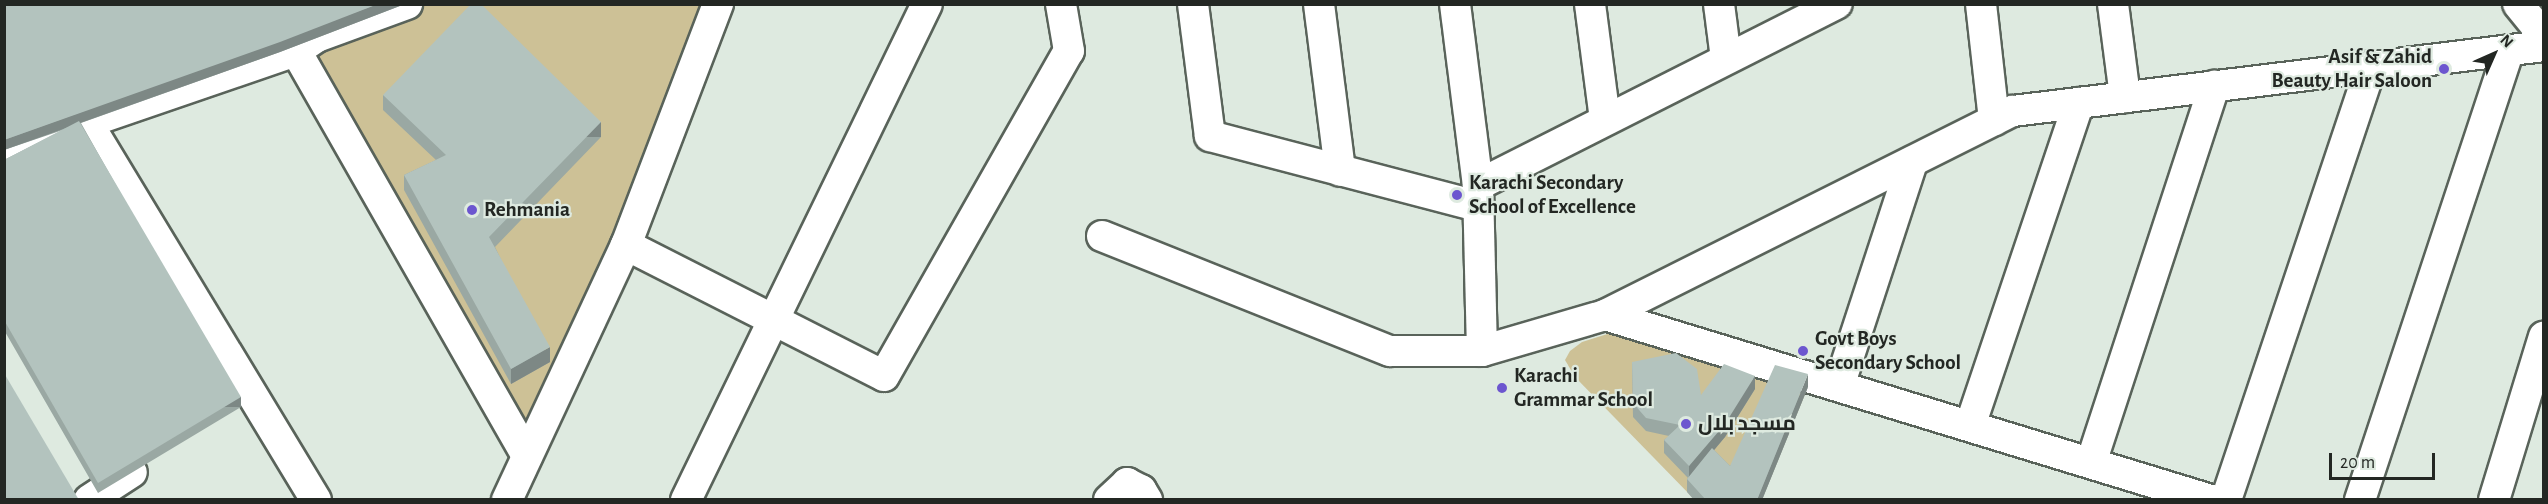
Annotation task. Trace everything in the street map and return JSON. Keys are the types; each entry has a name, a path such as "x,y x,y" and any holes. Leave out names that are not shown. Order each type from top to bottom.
{"street":[{"path":"4,151 296,51 316,37 407,4"},
{"path":"507,500 626,245 718,4"},
{"path":"686,500 927,4"},
{"path":"626,245 884,376 1069,51 1060,4"},
{"path":"1193,4 1210,136 1340,171 1477,196 1605,119 1837,4"},
{"path":"1318,4 1340,171"},
{"path":"1455,4 1477,196 1482,351"},
{"path":"1590,4 1605,119"},
{"path":"1719,4 1726,59"},
{"path":"1981,4 1994,120"},
{"path":"2113,4 2125,97"},
{"path":"2518,4 2544,36"},
{"path":"1102,236 1390,351 1482,351 1605,315 2013,111 2544,46"},
{"path":"2360,500 2509,50"},
{"path":"296,51 527,456"},
{"path":"2226,500 2371,66"},
{"path":"2091,463 2214,86"},
{"path":"1970,426 2079,103"},
{"path":"87,122 242,405 315,500"},
{"path":"1839,386 1912,162"},
{"path":"1605,315 2211,500"},
{"path":"2494,500 2544,336"},
{"path":"76,495 161,454"},
{"path":"1108,500 1127,483 1141,490 1147,500"}],"shaded area":[{"path":"407,5 718,5 527,456 296,51"},
{"path":"1617,331 1808,387 1762,499 1694,499 1575,377 1565,360 1570,351 1582,342"}],"building":[{"path":"4,4 378,4 280,42 4,140"},
{"name":"Rehmania","path":"471,4 481,4 601,122 489,237 550,347 511,369 404,175 446,155 383,95"},
{"path":"79,121 241,397 98,483 4,320 4,160"},
{"name":"مسجد بلال","path":"1676,353 1697,369 1701,395 1724,364 1755,376 1725,424 1689,466 1664,440 1680,425 1646,418 1633,403 1632,362"},
{"name":"مسجد بلال","path":"1775,365 1808,374 1757,500 1706,500 1687,479 1712,448 1730,466"},
{"path":"4,373 79,500 4,500"}],"place":[{"name":"Asif & Zahid Beauty Hair Saloon","path":"2444,69"},
{"name":"Karachi Secondary School of Excellence","path":"1457,195"},
{"name":"Rehmania","path":"472,210"},
{"name":"Govt Boys Secondary School","path":"1803,351"},
{"name":"Karachi Grammar School","path":"1502,388"},
{"name":"مسجد بلال","path":"1686,424"}]}
